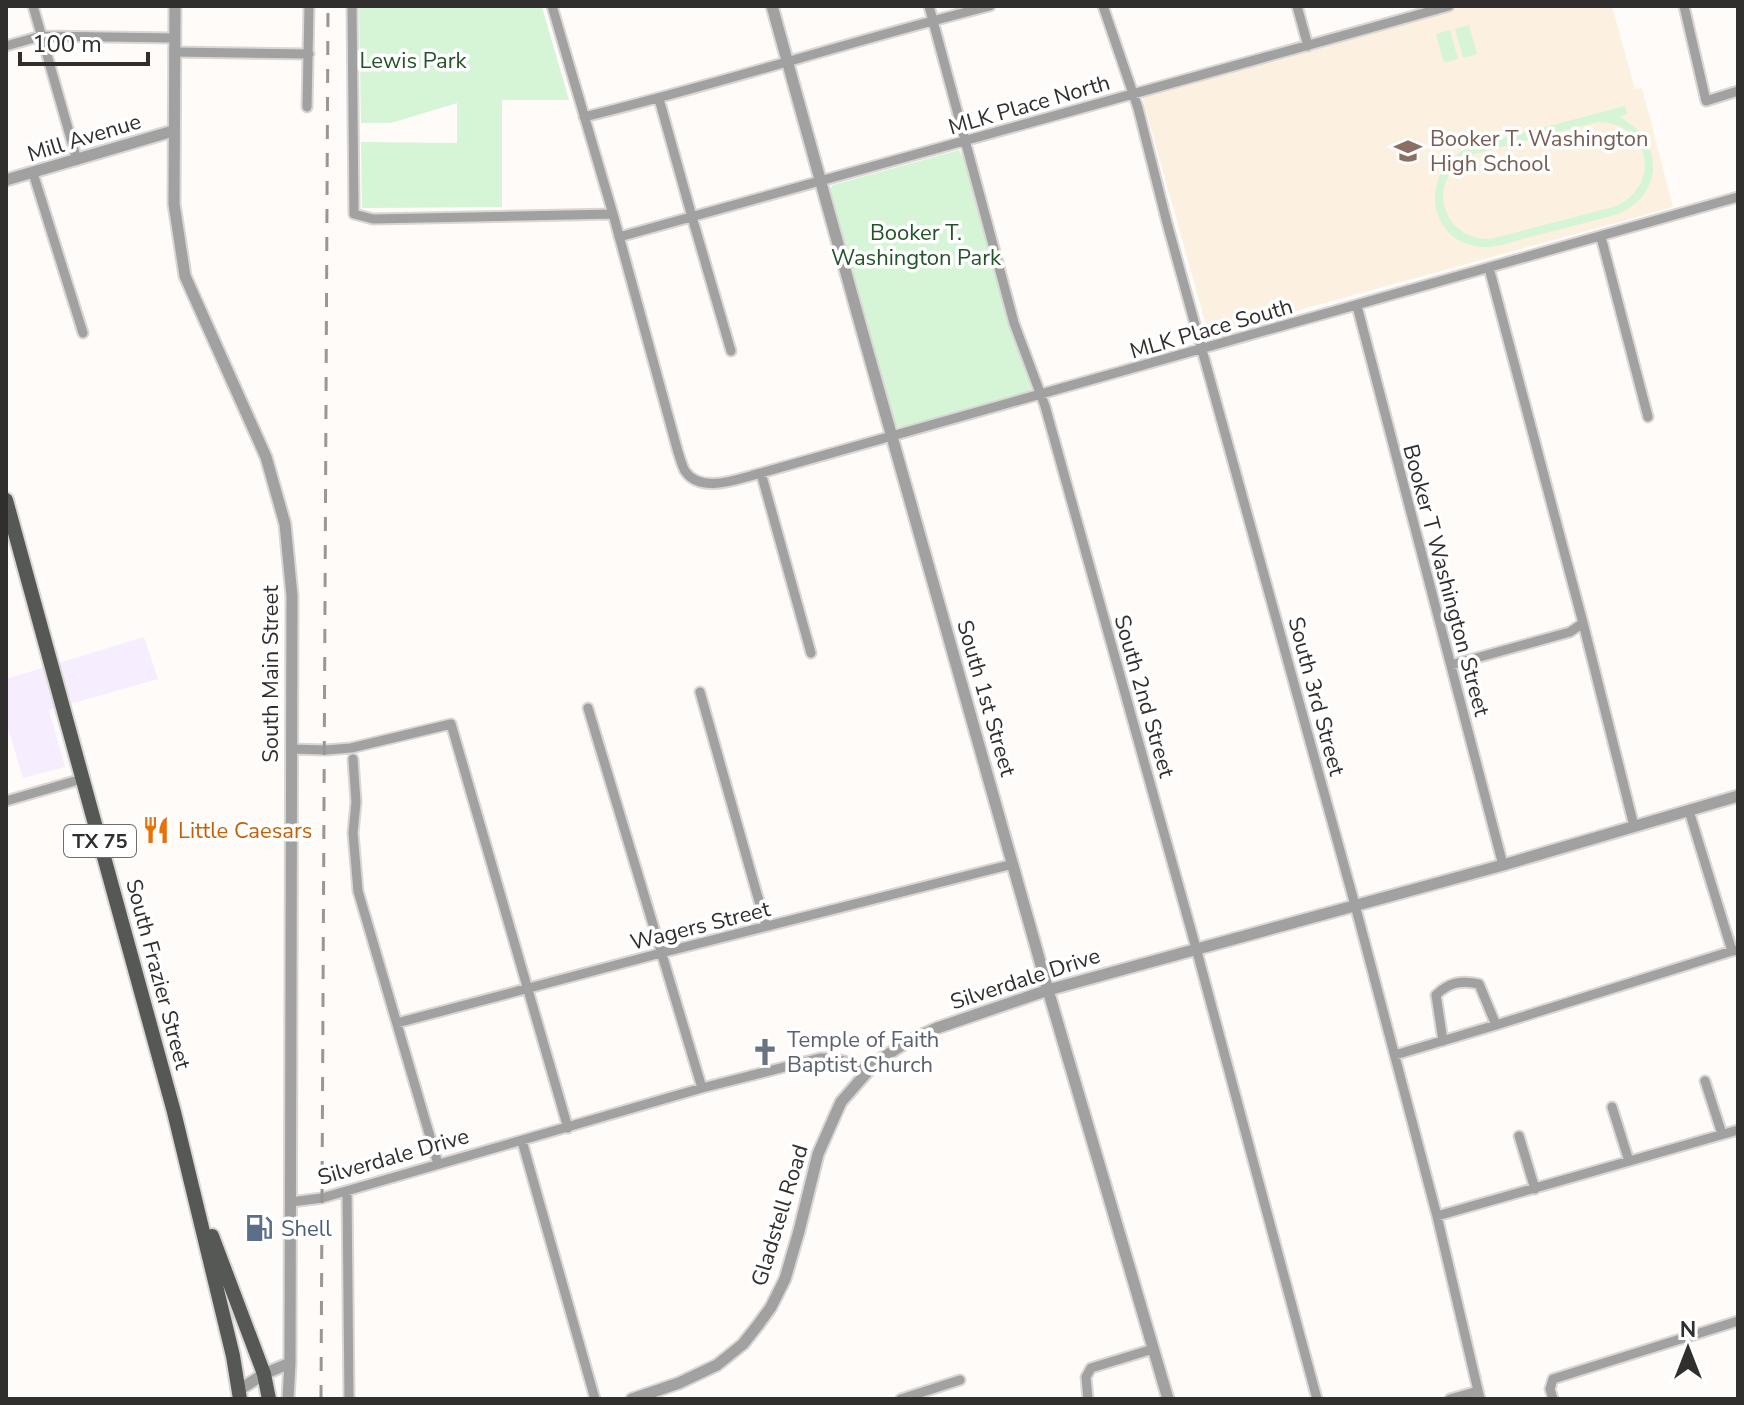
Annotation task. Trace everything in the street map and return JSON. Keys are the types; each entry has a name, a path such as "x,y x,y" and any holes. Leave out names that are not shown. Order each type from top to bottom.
{"main road":[{"name":"South Frazier Street","path":"6,500 174,1112 231,1345 240,1394"},
{"name":"South Frazier Street","path":"191,1183 264,1374 269,1399"}],"street":[{"path":"33,6 77,160"},
{"name":"South Main Street","path":"175,6 174,204 186,280 266,457 285,524 292,596 288,1399"},
{"path":"307,107 309,6"},
{"path":"352,6 354,214 373,219 613,214"},
{"path":"552,6 619,237"},
{"name":"South 1st Street","path":"772,6 1048,990 1168,1399"},
{"name":"South 2nd Street","path":"929,6 1014,323 1041,394 1196,948 1317,1399"},
{"path":"584,117 659,99 990,6"},
{"name":"South 3rd Street","path":"1104,6 1138,108 1355,905 1437,1216 1479,1395"},
{"path":"1297,6 1308,46"},
{"name":"MLK Place North","path":"619,237 1449,6"},
{"path":"1684,6 1706,101 1738,91"},
{"path":"6,46 41,36 174,38"},
{"path":"174,52 309,54"},
{"path":"659,99 731,351"},
{"name":"Mill Avenue","path":"6,180 173,131"},
{"path":"33,173 83,333"},
{"name":"MLK Place South","path":"619,237 685,471 693,479 704,483 721,483 1738,197"},
{"path":"1601,237 1648,417"},
{"path":"1489,268 1634,826"},
{"name":"Booker T Washington Street","path":"1357,306 1503,865"},
{"path":"761,473 811,653"},
{"path":"1451,665 1570,632 1583,623"},
{"path":"700,692 766,926"},
{"path":"588,708 702,1088"},
{"path":"291,749 351,748 451,724 568,1128"},
{"path":"353,759 356,802 353,833 358,891 438,1164"},
{"path":"6,801 82,779"},
{"name":"Silverdale Drive","path":"291,1202 322,1198 702,1088 820,1058 836,1057 866,1073 876,1062 907,1042 937,1028 1048,990 1503,865 1738,796"},
{"path":"1395,1055 1735,951 1689,811"},
{"name":"Wagers Street","path":"397,1023 1013,864"},
{"path":"1443,1041 1436,995 1455,982 1479,984 1496,1025"},
{"name":"Gladstell Road","path":"632,1399 679,1383 717,1365 743,1344 764,1316 785,1279 818,1154 830,1125 841,1102 866,1073"},
{"path":"1705,1081 1722,1134"},
{"path":"1612,1107 1629,1161"},
{"path":"1437,1216 1738,1130"},
{"path":"1519,1136 1535,1189"},
{"path":"522,1141 595,1399"},
{"path":"347,1191 349,1399"},
{"path":"1553,1399 1550,1389 1553,1379 1738,1321"},
{"path":"1088,1399 1086,1377 1091,1368 1153,1349"},
{"path":"240,1394 264,1374 290,1363"},
{"path":"901,1399 960,1380"},
{"path":"1450,1399 1479,1395"}],"shaded area":[{"name":"Booker T. Washington High School","path":"1465,6 1612,6 1635,89 1642,88 1673,207 1212,334 1208,332 1142,96"},
{"path":"144,637 158,679 49,710 65,767 23,778 6,722 6,679"}],"green space":[{"name":"Lewis Park","path":"359,6 542,7 569,100 502,100 502,207 362,208 361,142 457,143 457,103 391,123 361,123"},
{"path":"1469,25 1477,54 1463,58 1455,29"},
{"path":"1450,30 1458,59 1444,63 1436,34"},
{"path":"1625,106 1627,114 1619,117 1645,139 1653,168 1643,195 1631,207 1615,215 1506,244 1482,247 1462,242 1448,232 1439,218 1435,202 1443,169 1455,156 1473,146","holes":["1597,122 1615,125 1629,132 1639,144 1644,157 1644,172 1639,186 1629,198 1613,207 1490,239 1472,236 1458,229 1449,217 1444,204 1444,189 1449,175 1459,163 1475,154"]},
{"name":"Booker T. Washington Park","path":"959,150 967,164 1007,316 1032,390 897,427 830,188"}],"railway":[{"path":"321,1399 328,6"}],"place":[{"name":"Booker T. Washington High School","path":"1408,151"},
{"name":"Little Caesars","path":"156,830"},
{"name":"Temple of Faith Baptist Church","path":"765,1052"},
{"name":"Shell","path":"259,1228"}]}
